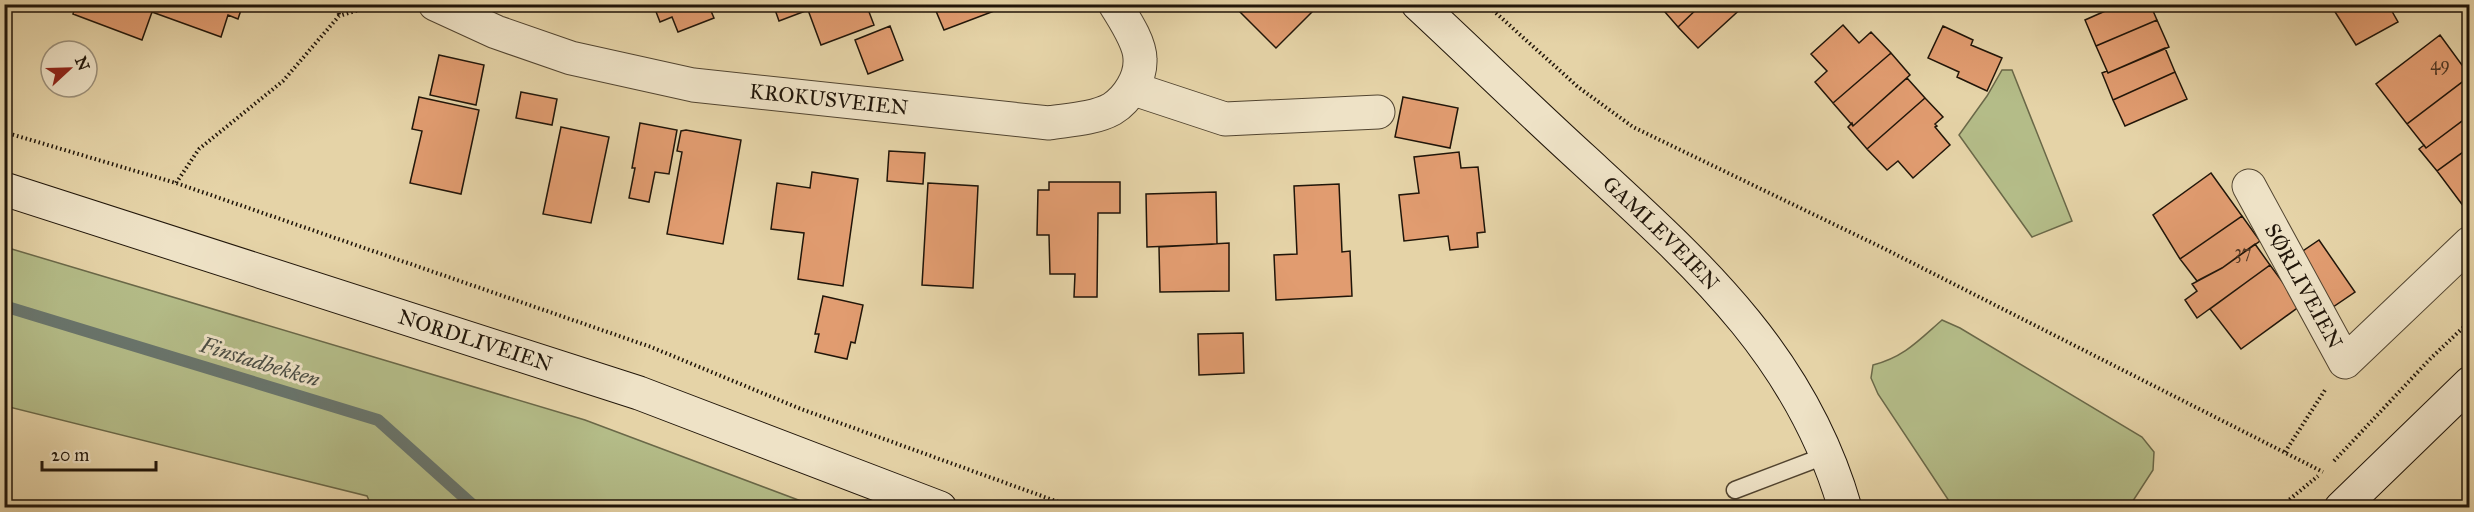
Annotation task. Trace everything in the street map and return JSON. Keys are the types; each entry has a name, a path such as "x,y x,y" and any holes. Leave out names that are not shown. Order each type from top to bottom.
{"street":[{"name":"KROKUSVEIEN","path":"435,4 496,32 571,58 693,85 1049,123 1081,118 1112,109 1134,89"},
{"path":"1115,4 1130,28 1140,59 1134,89 1225,119 1378,112"},
{"name":"GAMLEVEIEN","path":"1418,4 1631,203 1729,299 1778,362 1799,396 1827,455 1845,507"},
{"name":"SØRLIVEIEN","path":"2249,186 2345,362 2469,243"},
{"name":"NORDLIVEIEN","path":"4,189 639,393 940,507"},
{"path":"2341,507 2469,383"}],"lane":[{"path":"1735,490 1827,455"}],"path":[{"path":"338,4 339,16"},
{"path":"176,183 199,149 284,81 339,16 375,5 389,4"},
{"path":"1486,4 1578,87 1633,127 1883,248 2323,472"},
{"path":"4,132 176,183 651,347 801,409 1075,507"},
{"path":"2279,507 2323,472 2430,358 2469,321"},
{"path":"2285,452 2309,411 2345,362"}],"green space":[{"path":"2002,70 2012,70 2072,221 2032,237 1959,135 1987,96"},
{"path":"5,247 585,420 817,507 372,507 367,496 5,406"},
{"path":"1942,320 1960,328 2142,437 2154,452 2153,470 2129,507 1953,507 1878,394 1871,378 1873,365 1902,353"}],"building":[{"path":"76,4 243,4 238,19 228,15 221,37 152,12 142,40 73,14"},
{"path":"653,4 708,4 714,18 678,32 672,17 660,22"},
{"path":"773,4 866,4 874,25 821,45 808,10 779,21"},
{"path":"933,4 1010,4 1010,5 944,30"},
{"path":"1232,4 1307,4 1313,11 1276,48"},
{"path":"1658,4 1702,4 1678,27"},
{"path":"1702,4 1746,4 1698,48 1678,27"},
{"path":"2121,4 2150,4 2157,20 2096,46 2085,20"},
{"path":"2330,4 2391,4 2389,6 2398,22 2356,45"},
{"path":"2157,20 2169,47 2108,73 2096,46"},
{"path":"1843,25 1859,43 1871,32 1891,53 1833,103 1815,82 1827,71 1811,54"},
{"path":"890,26 903,60 868,74 855,40"},
{"path":"1943,26 1973,40 1971,45 2002,58 1987,91 1957,77 1959,72 1928,58"},
{"path":"2440,35 2470,76 2407,124 2376,84"},
{"path":"2165,48 2175,72 2113,100 2102,73 2107,71 2108,73"},
{"path":"1891,53 1910,75 1853,126 1833,103"},
{"path":"439,55 484,65 476,105 430,95"},
{"path":"2175,72 2187,99 2125,126 2113,100"},
{"path":"2470,76 2470,115 2426,148 2407,124"},
{"path":"1907,78 1925,98 1867,149 1848,127 1852,123 1853,126"},
{"path":"521,92 557,99 552,125 516,118"},
{"path":"419,97 479,110 461,194 410,183 422,131 412,129"},
{"path":"1403,97 1458,108 1450,148 1395,137"},
{"path":"1925,98 1943,117 1935,124 1937,126 1935,127 1950,145 1913,178 1898,161 1887,170 1867,149"},
{"path":"2470,115 2470,147 2437,171 2419,149 2424,145 2426,148"},
{"path":"640,123 677,130 669,174 655,172 649,202 629,198"},
{"path":"561,127 609,137 591,223 543,214"},
{"path":"681,131 741,140 723,244 667,234 682,152 677,151"},
{"path":"2470,147 2470,208 2467,211 2437,171"},
{"path":"889,151 925,153 923,184 887,181"},
{"path":"1459,152 1461,168 1478,167 1485,232 1477,233 1478,247 1450,250 1448,236 1404,241 1399,195 1419,193 1414,157"},
{"path":"812,172 858,179 843,286 798,279 804,233 771,229 777,183 810,188"},
{"path":"2211,173 2242,216 2180,259 2153,215"},
{"path":"1049,182 1120,182 1120,213 1098,213 1097,297 1074,297 1075,274 1050,274 1049,235 1037,235 1038,190 1049,190"},
{"path":"928,183 978,186 973,288 922,285"},
{"path":"1339,184 1342,252 1350,251 1352,296 1276,300 1274,255 1297,254 1294,186"},
{"path":"1216,192 1217,244 1147,247 1146,194"},
{"path":"2242,216 2260,241 2222,268 2197,281 2180,259"},
{"path":"2319,240 2355,292 2333,307 2297,255"},
{"path":"1229,243 1229,291 1160,292 1159,247"},
{"path":"2255,244 2270,265 2197,318 2185,300 2197,291 2192,284 2222,268"},
{"path":"2270,265 2300,306 2241,349 2210,309"},
{"path":"823,296 863,305 855,343 851,342 847,359 815,352 819,334 815,334"},
{"path":"1243,333 1244,373 1199,375 1198,334"}],"waterway":[{"name":"Finstadbekken","path":"4,306 378,420 476,508"}]}
